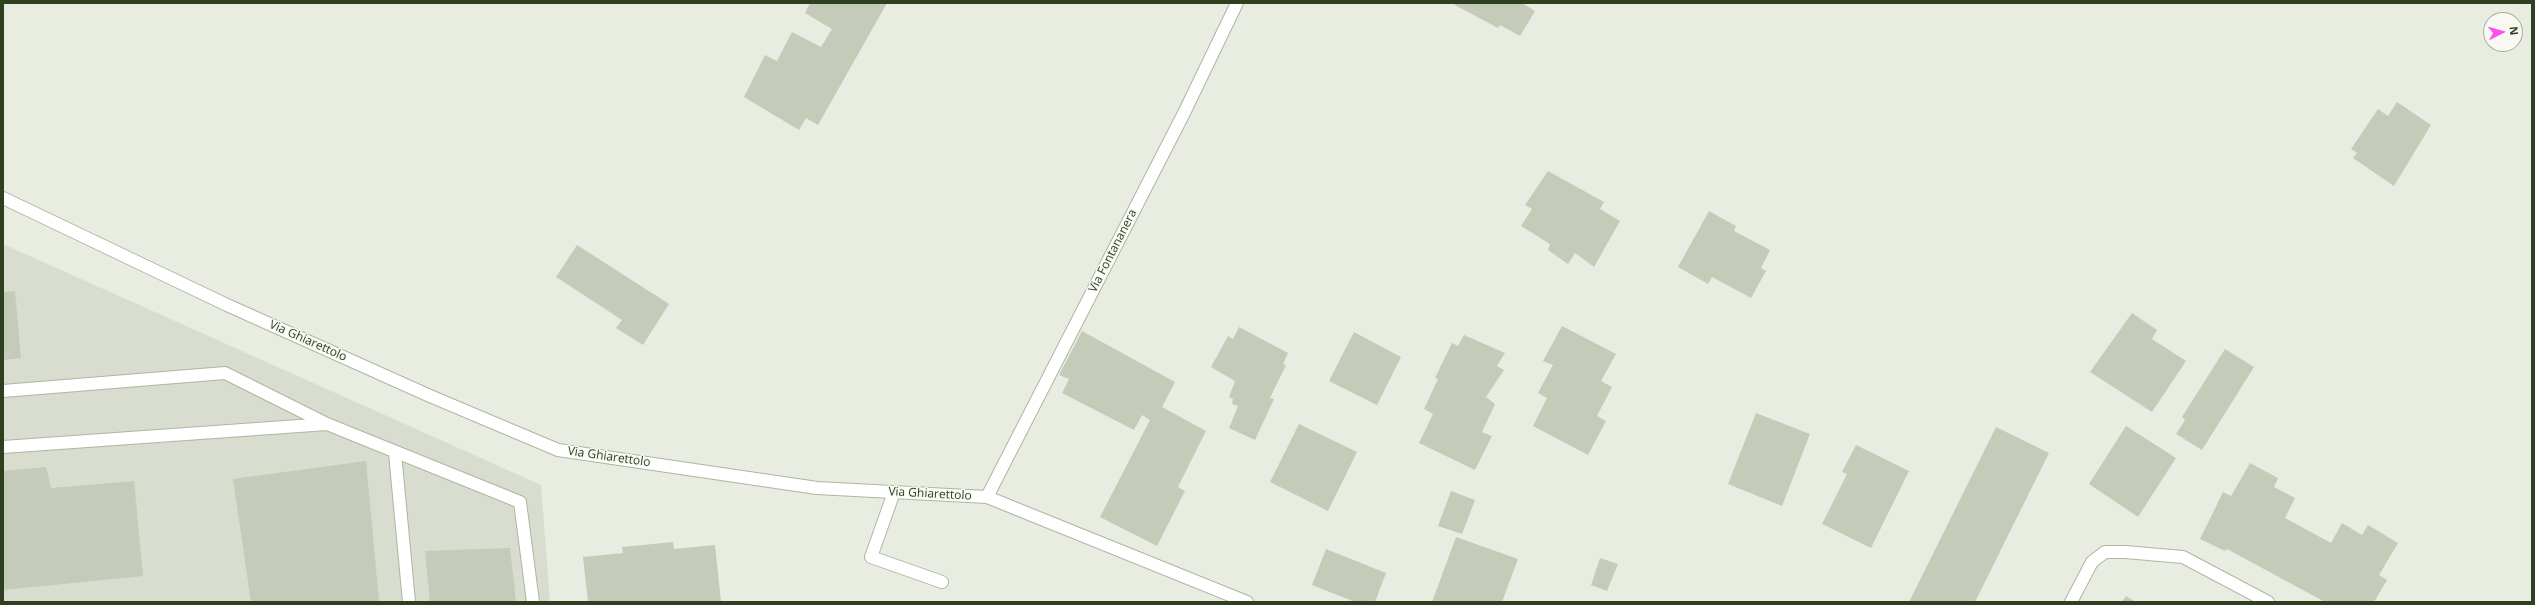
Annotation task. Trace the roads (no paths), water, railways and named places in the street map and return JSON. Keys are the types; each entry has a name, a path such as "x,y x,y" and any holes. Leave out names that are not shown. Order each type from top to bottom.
{"street":[{"name":"Via Fontananera","path":"987,497 1184,113 1237,3"},
{"name":"Via Ghiarettolo","path":"3,198 227,305 430,396 558,450 817,488 987,497 1247,602"},
{"path":"3,391 225,373 327,424 394,453 520,502 533,602"},
{"path":"3,447 327,424"},
{"path":"394,453 409,602"},
{"path":"894,492 871,557 942,582"},
{"path":"2071,602 2092,562 2105,552 2183,556 2268,602"}]}
